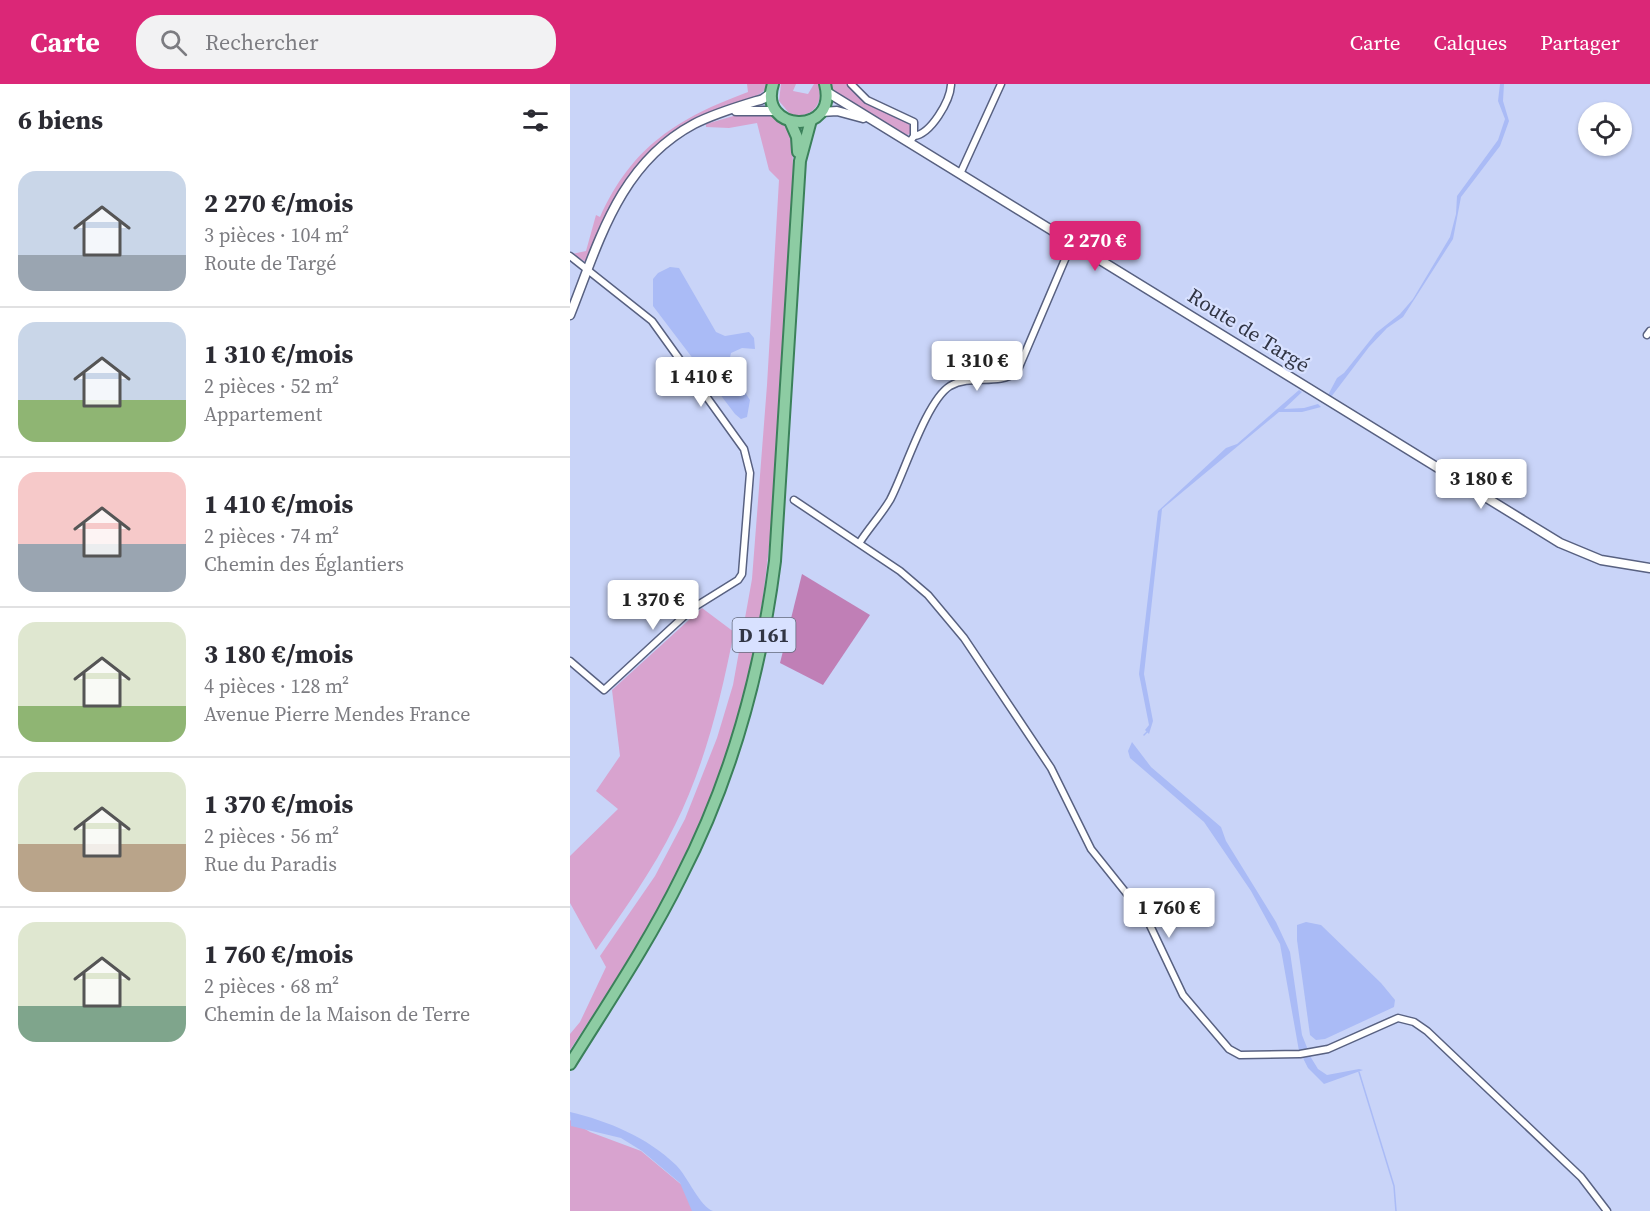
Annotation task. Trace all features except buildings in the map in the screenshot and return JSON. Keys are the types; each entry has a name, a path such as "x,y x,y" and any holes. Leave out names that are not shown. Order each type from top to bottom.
{"main road":[{"path":"772,89 776,111 790,122 812,120 821,112 826,88"},
{"name":"D 161","path":"800,161 812,120"},
{"name":"D 161","path":"570,1064 681,877 727,771 752,688 769,612 775,561 800,161 797,137 790,122"}],"street":[{"path":"851,84 867,100 914,122 912,140"},
{"path":"960,174 1000,84"},
{"path":"912,140 924,133 947,99 951,85"},
{"name":"Route de Targé","path":"826,88 872,120 912,140 960,174 1566,546 1601,560 1650,568"},
{"path":"570,315 613,206 638,168 679,132 696,122 763,99 772,89"},
{"path":"723,112 776,111"},
{"name":"Route de Targé","path":"821,112 837,111 872,120"},
{"path":"860,542 889,503 904,464 939,397 949,387 964,381 1002,379 1017,372 1072,243"},
{"path":"570,256 652,321 744,449 750,473 742,574 738,580 693,608 604,690 570,662"},
{"path":"794,500 860,542 900,571 928,595 964,638 1051,768 1091,849 1147,919 1183,994 1229,1049 1240,1055 1300,1054 1340,1045 1398,1018 1414,1022 1427,1031 1581,1178 1607,1211"}],"shaded area":[{"path":"747,84 767,84 767,87 756,96 700,117 658,144 628,177 616,196 586,262 572,254 586,251 596,215 600,217 613,192 642,153 679,124 748,92"},
{"path":"781,84 796,84 793,91 808,94 814,84 818,84 820,98 815,109 804,115 790,114 779,101"},
{"path":"830,84 847,84 863,99 906,121 912,128 911,133 906,136 834,93"},
{"path":"768,113 782,123 790,135 793,158 792,196 770,539 758,628 749,672 724,763 694,839 636,947 570,1050 570,1034 580,1022 606,967 600,956 655,876 685,819 717,738 733,685 752,579 767,385 779,180 769,170 757,123 729,128 706,127 706,124 737,115"},
{"path":"802,574 870,615 823,685 780,663"},
{"path":"702,608 734,632 718,706 703,755 686,802 666,842 638,889 596,950 570,903 570,856 618,809 596,791 620,756 612,690"},
{"path":"570,1120 590,1132 641,1151 683,1186 696,1211 570,1211"}],"water":[{"path":"1500,84 1504,84 1503,101 1509,121 1500,146 1461,197 1453,239 1403,317 1387,328 1369,347 1331,397 1328,395 1337,378 1344,373 1376,333 1400,314 1413,299 1450,237 1456,214 1457,196 1498,140 1505,119 1498,101"},
{"path":"670,267 679,268 716,332 725,336 749,332 754,338 755,349 742,348 731,353 728,366 750,400 747,417 741,419 735,414 653,306 653,279 658,273"},
{"path":"1299,390 1302,392 1284,409 1304,408 1318,404 1321,407 1302,412 1279,412 1162,509 1144,674 1153,721 1149,734 1145,730 1149,725 1139,674 1158,511 1226,448 1237,444"},
{"path":"1132,742 1151,767 1221,827 1226,841 1276,922 1290,952 1302,1035 1308,1050 1299,1051 1280,944 1251,891 1204,822 1130,758 1128,751"},
{"path":"1306,922 1321,925 1381,983 1395,1000 1394,1007 1325,1039 1316,1040 1310,1035 1297,940 1297,925"},
{"path":"1310,1056 1318,1069 1327,1075 1363,1070 1324,1084 1308,1068 1303,1058"},
{"path":"570,1112 613,1125 653,1146 681,1170 703,1204 713,1211 692,1211 680,1183 642,1151 621,1138 571,1126"}],"waterway":[{"path":"1144,735 1148,731"},
{"path":"1359,1072 1394,1186 1396,1211"}]}
